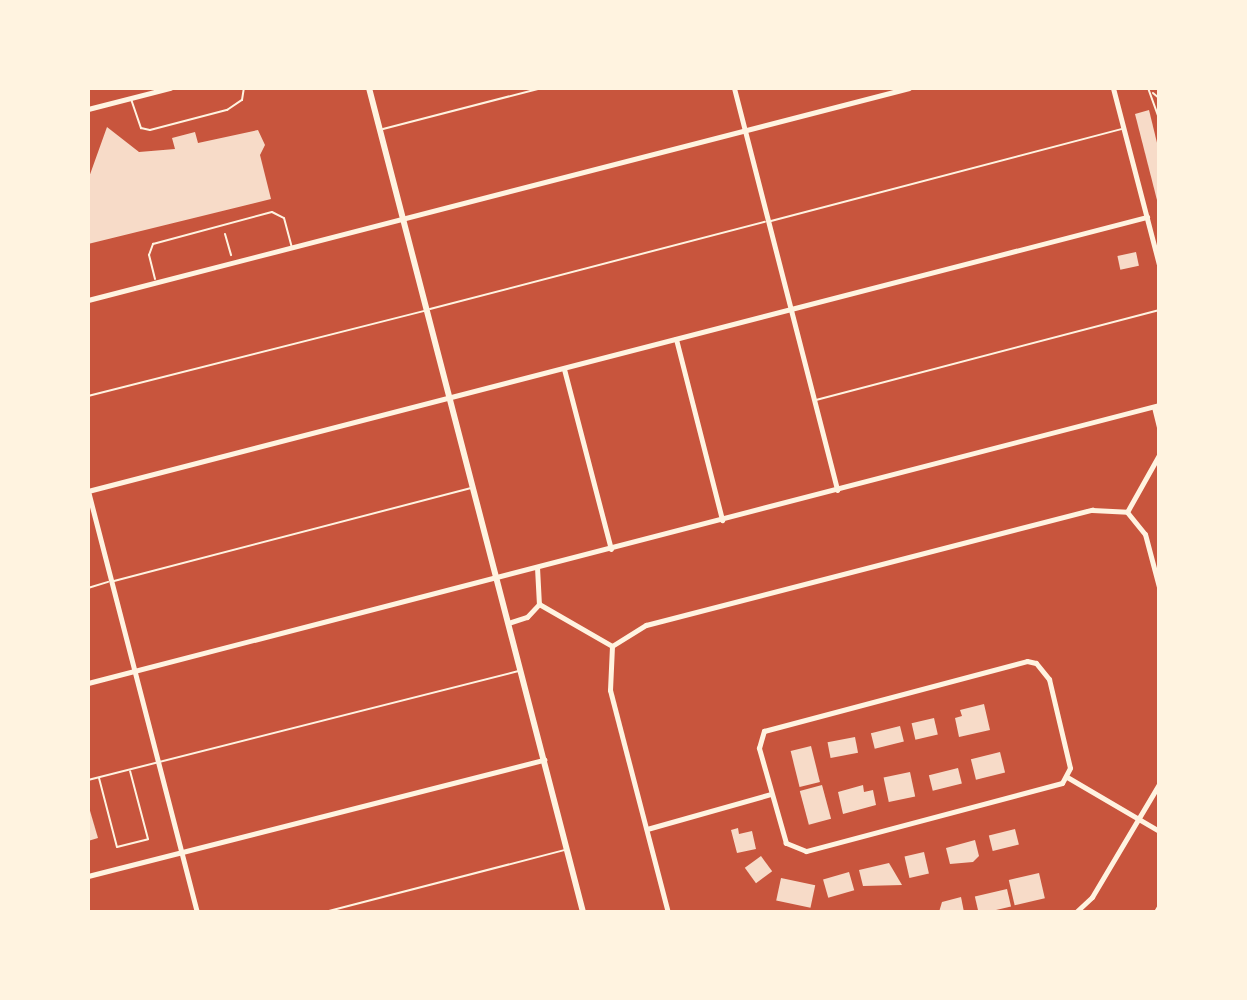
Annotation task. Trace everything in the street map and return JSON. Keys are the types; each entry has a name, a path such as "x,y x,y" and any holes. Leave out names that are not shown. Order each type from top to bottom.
{"street":[{"path":"88,109 170,88"},
{"path":"369,88 583,912"},
{"path":"734,88 837,490"},
{"path":"88,300 909,88"},
{"path":"1113,88 1159,265"},
{"path":"197,912 88,491 1147,217"},
{"path":"676,339 722,520"},
{"path":"564,369 611,549"},
{"path":"88,683 1156,406 1159,427"},
{"path":"1127,512 1159,455"},
{"path":"612,646 646,625 1092,510 1127,512 1145,534 1159,587"},
{"path":"508,623 527,617 539,604 537,567"},
{"path":"539,604 612,646"},
{"path":"612,646 610,690 668,912"},
{"path":"1027,661 1036,663 1049,679 1069,757 1067,776 1054,786 806,851 786,843 759,748 770,727 1027,661"},
{"path":"88,876 544,760"},
{"path":"1067,776 1159,831"},
{"path":"1076,912 1092,897 1159,784"},
{"path":"647,829 771,794"}],"lane":[{"path":"130,98 138,123 146,130 227,110 242,100 244,88"},
{"path":"380,129 541,88"},
{"path":"1148,88 1159,98"},
{"path":"1152,93 1159,118"},
{"path":"88,396 1124,129"},
{"path":"157,284 149,255 153,244 223,225 279,213 292,249"},
{"path":"813,401 1159,310"},
{"path":"88,588 473,488"},
{"path":"88,780 520,670"},
{"path":"98,777 117,847 148,839 129,769"},
{"path":"325,912 566,850"},
{"path":"1155,912 1159,905"}],"path":[{"path":"223,225 233,264"}],"building":[{"path":"1149,110 1159,151 1158,204 1135,114"},
{"path":"107,127 139,152 175,149 172,138 195,132 198,143 258,130 265,145 260,155 271,199 88,244 88,180"},
{"path":"1136,252 1139,266 1120,270 1117,256"},
{"path":"984,704 990,730 959,737 955,718 962,716 960,710"},
{"path":"934,718 938,735 915,740 912,723"},
{"path":"900,726 904,742 875,749 871,733"},
{"path":"855,737 858,753 831,758 828,742"},
{"path":"811,746 820,782 800,787 791,751"},
{"path":"1000,752 1005,772 976,780 971,759"},
{"path":"958,768 962,784 933,791 929,775"},
{"path":"910,772 915,796 889,802 884,778"},
{"path":"822,785 831,819 809,825 800,791"},
{"path":"863,785 864,792 873,790 876,805 843,814 838,792"},
{"path":"88,804 98,838 88,841"},
{"path":"738,828 739,834 752,831 756,849 737,853 731,830"},
{"path":"1015,829 1019,845 993,851 989,836"},
{"path":"975,840 979,856 973,862 950,864 946,848"},
{"path":"924,852 929,873 909,878 905,856"},
{"path":"761,856 772,871 756,883 745,868"},
{"path":"889,863 902,885 863,886 859,870"},
{"path":"849,872 854,890 828,898 823,879"},
{"path":"1039,873 1045,898 1015,905 1009,880"},
{"path":"781,878 815,885 810,908 776,900"},
{"path":"1007,889 1011,907 978,912 975,896"},
{"path":"961,897 964,912 939,912 942,902"}]}
